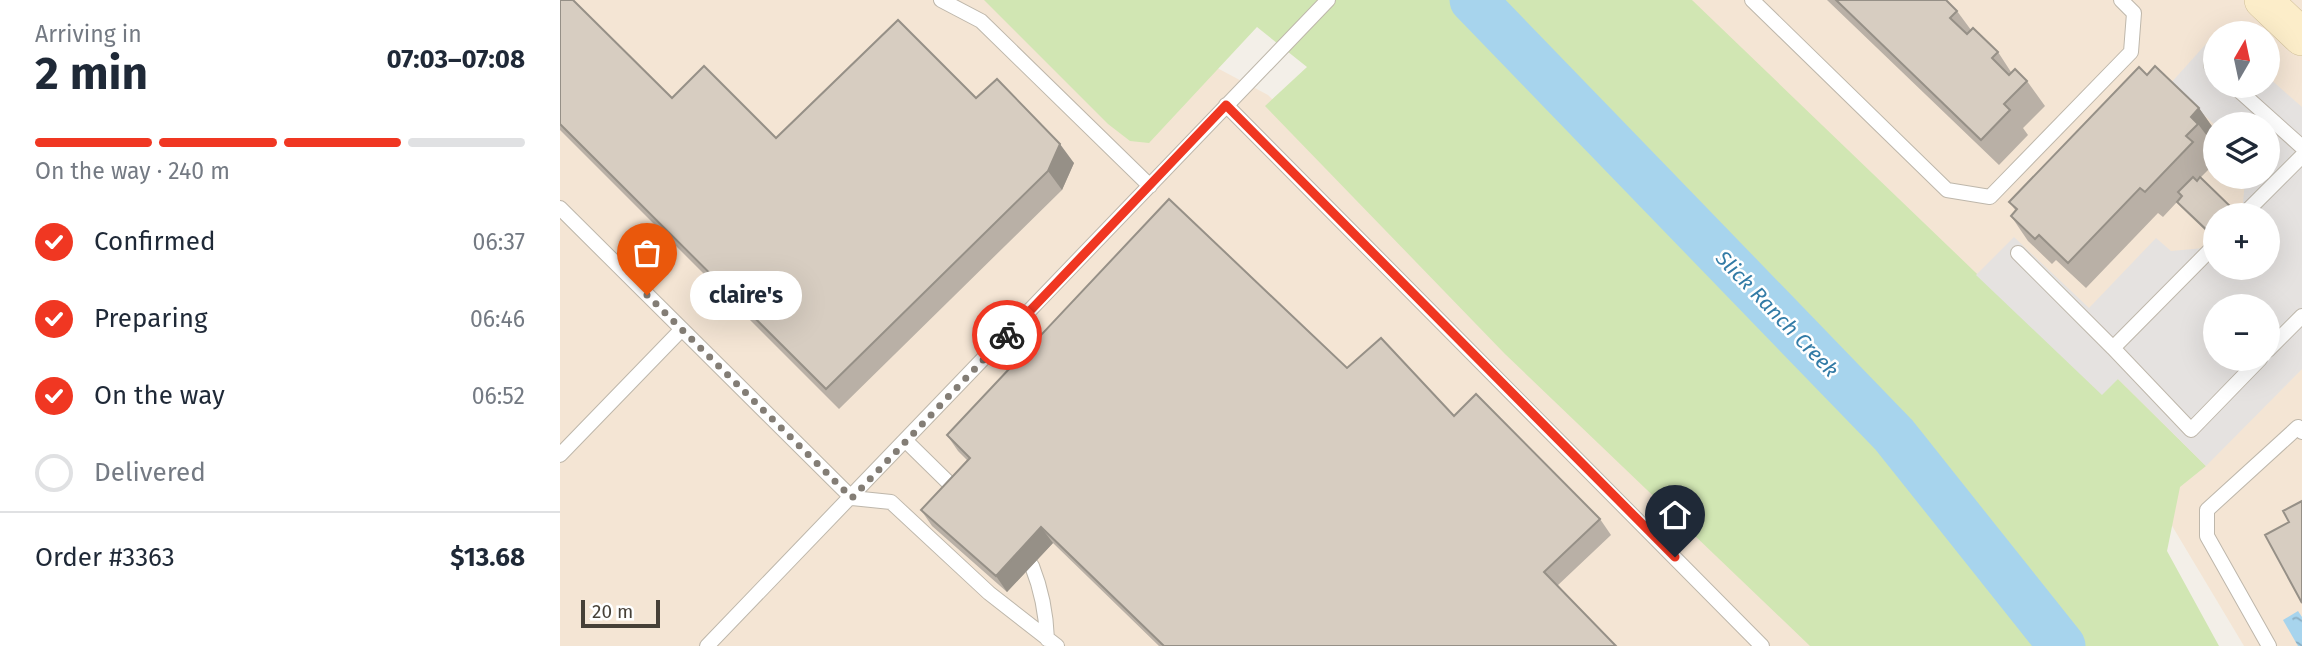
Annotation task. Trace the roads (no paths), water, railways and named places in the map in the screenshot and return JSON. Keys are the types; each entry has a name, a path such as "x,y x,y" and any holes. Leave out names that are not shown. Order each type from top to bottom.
{"street":[{"path":"2267,1 2302,37"}],"lane":[{"path":"941,0 981,21 1150,186"},
{"path":"707,646 1328,0"},
{"path":"1752,0 1947,190 1990,197 2131,52 2134,13 2121,0"},
{"path":"2247,98 2302,147"},
{"path":"1226,105 1762,646"},
{"path":"2256,203 2302,156"},
{"path":"560,208 852,498 891,502 989,593 1052,642"},
{"path":"2018,253 2191,430 2248,371"},
{"path":"2113,348 2203,257"},
{"path":"2280,339 2302,316"},
{"path":"560,454 682,329"},
{"path":"2269,646 2207,536 2207,510 2298,427 2302,432"},
{"path":"906,441 961,495"},
{"path":"1032,566 1041,588 1052,642"}],"water":[{"path":"2298,611 2302,617 2302,646 2298,646 2283,620"}],"waterway":[{"name":"Slick Ranch Creek","path":"1473,0 1894,435 2062,646"}],"place":[{"name":"claire's","path":"647,295"}]}
